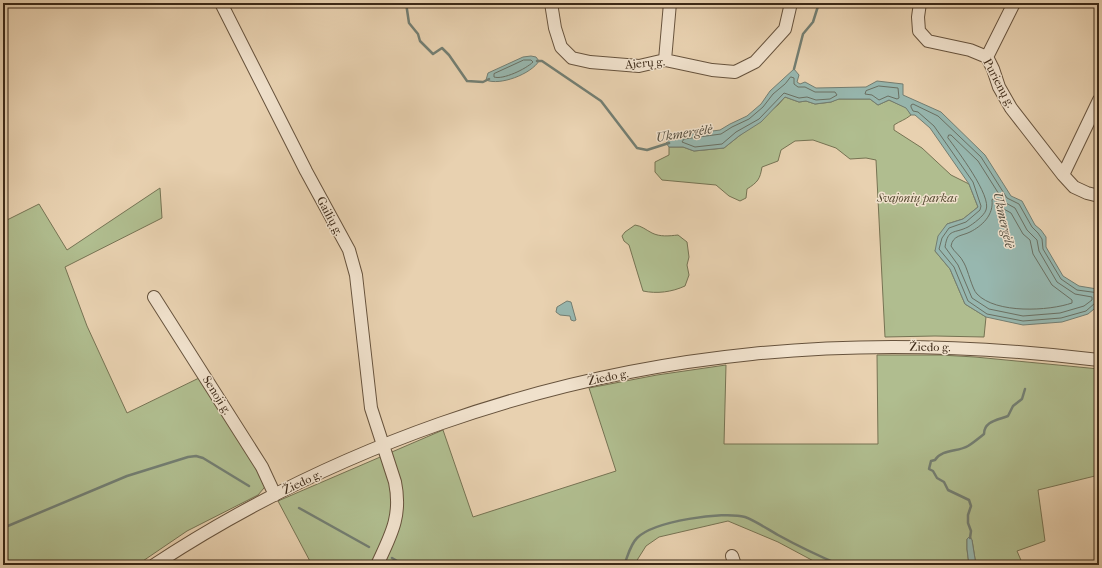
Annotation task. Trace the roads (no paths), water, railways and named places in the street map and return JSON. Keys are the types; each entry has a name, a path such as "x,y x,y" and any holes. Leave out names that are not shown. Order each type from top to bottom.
{"street":[{"name":"Gailių g.","path":"221,3 306,171 349,250 356,275 370,408 398,493 398,506 394,526 377,565"},
{"name":"Ajerų g.","path":"551,3 555,28 562,47 572,58 590,62 639,66 665,60 712,70 735,72 755,62 785,29 791,3"},
{"path":"665,60 670,3"},
{"name":"Purienų g.","path":"920,3 918,17 919,31 928,41 970,50 987,57 999,87 1011,108 1063,174 1074,187 1087,193 1099,196"},
{"path":"987,57 1014,3"},
{"path":"1063,174 1099,100"},
{"name":"Senoji g.","path":"154,297 262,467 275,495"},
{"name":"Žiedo g.","path":"154,565 196,538 275,495 322,472 383,446 467,414 570,385 654,368 745,354 831,348 971,348 1099,360"}],"water":[{"path":"523,57 536,57 539,61 535,66 515,78 499,81 486,80 488,73"},
{"path":"794,69 799,75 797,82 800,84 805,82 816,88 866,87 877,81 903,84 903,95 941,112 985,155 1011,196 1022,201 1035,225 1046,237 1046,247 1063,276 1079,286 1099,290 1099,305 1088,314 1062,322 1023,325 986,317 965,304 950,269 935,251 938,236 947,224 963,219 978,207 969,184 930,128 915,115 911,115 906,108 889,100 878,105 870,99 839,99 831,102 815,104 806,101 799,102 785,97 761,122 724,148 694,151 683,147 669,147 666,143 669,140 683,135 720,130 747,116 761,104 770,91"},
{"path":"567,301 571,302 576,320 574,321 571,320 570,316 560,315 556,312 557,307"},
{"path":"970,536 976,565 969,565 967,539"}],"waterway":[{"name":"Ukmergėlė","path":"406,3 409,23 418,34 420,41 433,54 442,48 449,55 467,81 483,82 489,79"},
{"path":"794,69 803,34 813,22 819,3"},
{"name":"Ukmergėlė","path":"537,61 542,61 601,101 637,148 647,150 669,143"},
{"name":"Ukmergėlė","path":"970,538 971,531 968,523 968,515 971,506 969,500 948,490 944,482 937,478 933,471 929,469 931,461 935,460 938,456 946,452 968,446 984,434 986,426 996,420 1008,416 1013,406 1022,399 1025,389"},
{"path":"3,528 127,476 188,457 196,456 203,458 249,486"},
{"path":"299,508 369,547"},
{"path":"624,565 631,547 637,538 646,532 673,522 721,515 735,515 749,518 793,543 840,565"},
{"path":"392,558 404,565"}],"park label":[{"name":"Svajonių parkas","path":"917,198"}]}
